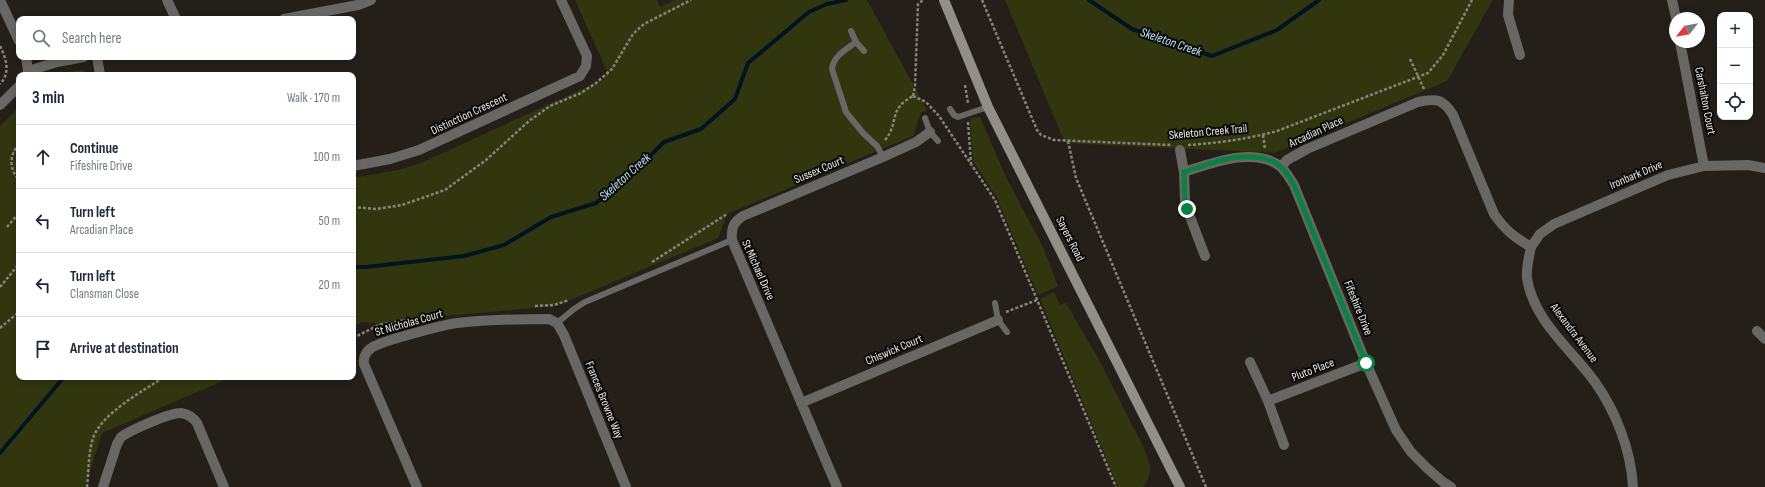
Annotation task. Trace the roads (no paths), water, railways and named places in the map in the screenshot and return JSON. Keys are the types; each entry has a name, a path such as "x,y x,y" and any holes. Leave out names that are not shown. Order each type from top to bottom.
{"main road":[{"name":"Sayers Road","path":"944,0 988,107 1176,486"}],"street":[{"path":"0,0 16,35"},
{"path":"167,0 175,16"},
{"path":"294,16 336,4 358,5 370,0"},
{"name":"Distinction Crescent","path":"356,165 398,157 430,146 580,76 586,66 587,56 561,0"},
{"path":"1509,0 1508,15 1520,55"},
{"path":"1672,0 1675,12"},
{"name":"Carshalton Court","path":"1681,48 1704,166"},
{"path":"26,60 28,72"},
{"path":"31,72 57,62 68,60"},
{"path":"98,60 100,72"},
{"path":"0,105 16,89"},
{"name":"Arcadian Place","path":"1281,167 1287,160 1306,149 1418,102 1433,100 1447,105 1453,115 1494,214 1503,228 1513,237 1531,248"},
{"name":"Sussex Court","path":"732,240 733,227 736,220 743,216 883,157 916,142 930,132"},
{"path":"1181,147 1187,209 1206,256"},
{"path":"1184,172 1220,160 1248,157 1275,162 1281,167"},
{"name":"Ironbark Drive","path":"1531,248 1540,234 1554,224 1668,175 1704,166 1748,165 1765,168"},
{"name":"Fifeshire Drive","path":"1281,167 1294,185 1366,363 1396,430 1411,452 1445,485"},
{"name":"St Michael Drive","path":"732,240 837,487"},
{"name":"Alexandra Avenue","path":"1531,248 1527,267 1527,278 1537,306 1557,337 1594,381 1612,412 1626,446 1633,487"},
{"name":"Chiswick Court","path":"801,403 997,318"},
{"name":"St Nicholas Court","path":"417,487 364,364 368,351 380,344 454,323 484,320 549,319 557,323"},
{"name":"Frances Browne Way","path":"557,323 564,335 626,487"},
{"path":"1758,331 1765,339"},
{"path":"1250,362 1268,401 1284,445"},
{"name":"Pluto Place","path":"1268,401 1366,363"},
{"path":"103,487 117,444 121,437 169,415 179,413 191,416 197,422 224,487"}],"lane":[{"path":"851,31 856,42 864,51"},
{"path":"856,42 837,56 832,63 832,69 846,112 860,130 877,146 883,157"},
{"path":"950,109 954,115 958,117 968,115 988,107"},
{"path":"925,118 930,132 938,141"},
{"name":"St Michael Drive","path":"557,323 585,302 732,240"},
{"path":"995,304 997,318 1007,332"}],"waterway":[{"name":"Skeleton Creek","path":"356,267 464,256 504,245 551,217 596,203 634,172 664,142 701,129 735,99 748,63 809,12 827,4 846,0"},
{"name":"Skeleton Creek","path":"1089,0 1132,29 1212,56 1277,30 1319,0"},
{"name":"Skeleton Creek","path":"0,453 61,380"}]}
